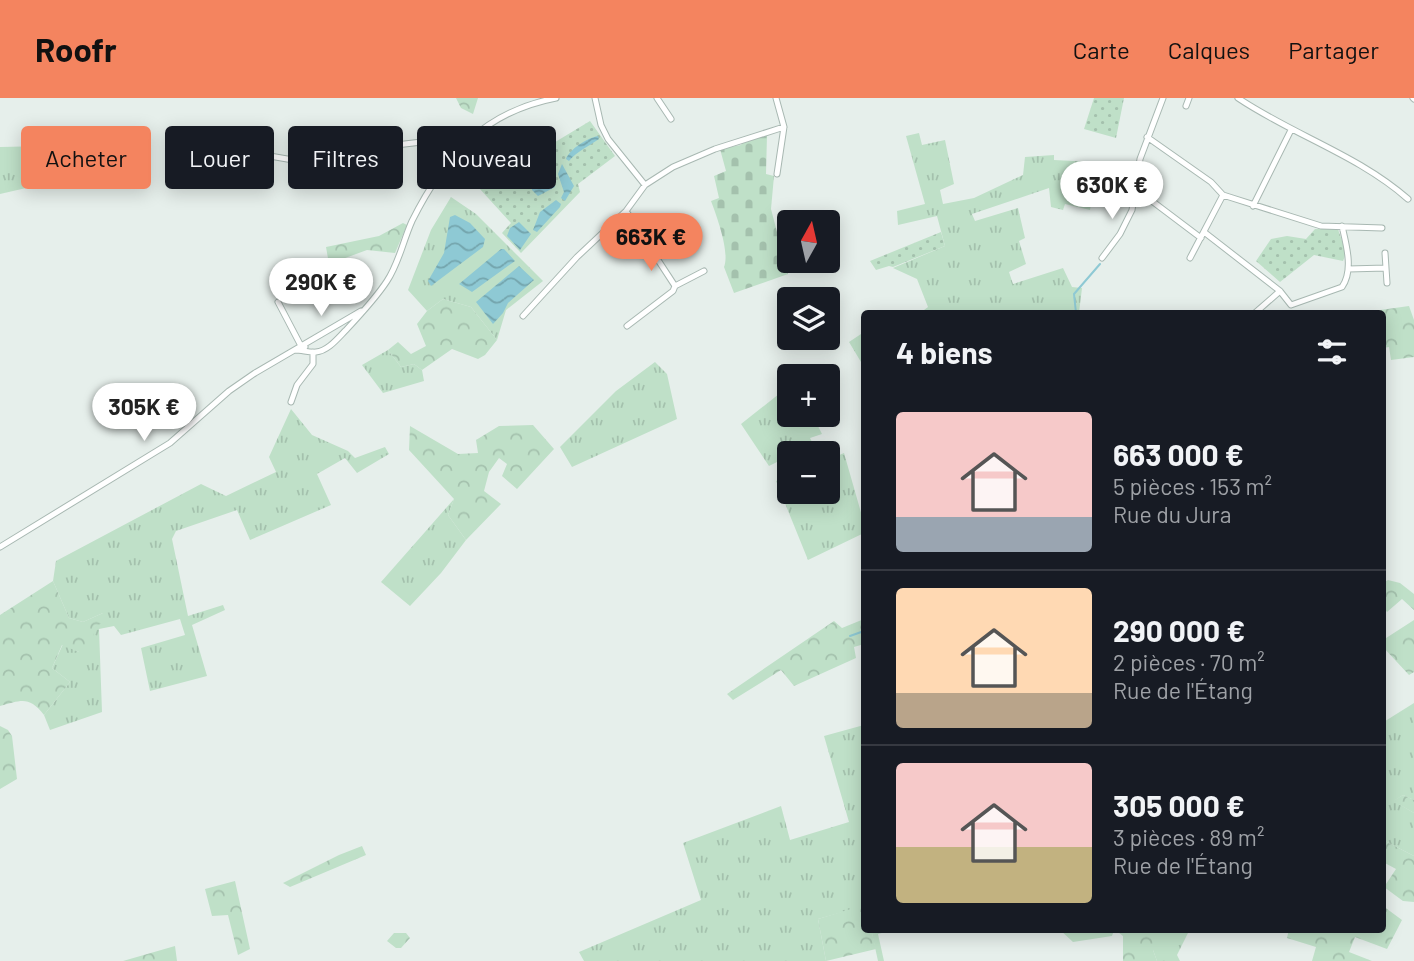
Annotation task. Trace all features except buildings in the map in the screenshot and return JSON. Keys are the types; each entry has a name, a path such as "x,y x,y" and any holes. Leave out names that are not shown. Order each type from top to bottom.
{"street":[{"path":"489,126 505,114 529,104 556,98"},
{"path":"596,98 601,125 645,185"},
{"path":"657,98 671,120"},
{"path":"776,98 784,127 777,174"},
{"path":"1102,258 1120,234 1132,210 1141,158 1163,98"},
{"path":"1186,106 1189,98"},
{"path":"1238,98 1290,130 1362,166 1408,199"},
{"path":"523,316 577,257 626,211 645,185 673,167 715,149 784,127"},
{"path":"1254,206 1290,130"},
{"path":"1147,137 1211,182 1223,195 1321,226 1382,228"},
{"path":"274,157 293,160 417,143"},
{"path":"295,350 311,351 330,345 386,282 429,189"},
{"path":"1136,189 1280,291 1291,304 1342,287 1348,270 1348,251 1342,226"},
{"path":"1190,258 1223,195"},
{"path":"626,211 675,286"},
{"path":"1385,253 1387,283"},
{"path":"1348,270 1386,268"},
{"path":"627,326 673,292 675,286 705,271"},
{"path":"1258,310 1280,291"},
{"path":"278,302 302,345 311,351 313,364 298,385 291,402"},
{"path":"0,547 170,443 237,386 361,311"},
{"path":"323,333 330,345"}],"green space":[{"path":"456,98 478,98 473,114 461,108"},
{"path":"1094,98 1124,98 1116,138 1084,129"},
{"path":"590,121 615,156 578,184 580,192 521,253 502,233 511,223 480,189 556,189 556,142"},
{"path":"919,133 922,145 945,140 954,184 940,190 943,204 974,198 1023,175 1025,157 1054,155 1054,160 1094,162 1098,167 1090,210 1065,204 1063,210 1051,207 1049,188 972,214 975,221 1018,208 1025,238 1019,241 1026,264 1009,272 1013,284 1063,268 1072,287 1082,288 1079,310 924,310 928,307 917,279 893,268 945,246 937,216 898,225 897,211 925,204 906,136"},
{"path":"767,135 766,174 774,176 771,209 777,232 777,273 788,274 734,293 724,267 724,244 711,201 719,198 714,176 726,171 720,149"},
{"path":"0,147 21,147 22,189 0,194"},
{"path":"451,197 476,214 543,281 506,310 497,340 471,307 443,299 427,311 408,290 431,230"},
{"path":"403,223 407,225 395,253 367,250 329,264 326,247 379,236"},
{"path":"1315,229 1338,229 1344,250 1343,261 1314,255 1280,282 1256,261 1271,239 1287,236 1306,239"},
{"path":"941,232 945,246 893,267 876,270 870,261"},
{"path":"443,299 471,307 497,340 485,355 478,359 452,349 422,370 414,364 401,367 388,350 398,342 411,354 426,346 417,324 427,311"},
{"path":"1409,306 1414,320 1414,357 1391,360 1389,347 1386,348 1386,310 1380,310"},
{"path":"861,334 861,362 849,342"},
{"path":"388,350 401,367 414,364 422,370 424,381 383,393 362,365"},
{"path":"655,362 667,374 677,419 572,467 560,447 616,391"},
{"path":"777,396 777,427 818,427 822,434 810,438 812,441 777,441 777,462 769,466 741,424"},
{"path":"291,409 312,435 348,451 355,458 385,447 389,454 357,473 345,458 317,474 331,505 250,540 237,510 176,531 172,539 188,616 223,605 225,610 192,625 207,676 150,691 141,648 185,635 180,619 121,635 114,626 99,629 102,712 50,730 44,715 70,682 52,668 63,644 79,652 103,613 83,622 69,618 53,581 56,561 201,484 226,496 276,472 269,457"},
{"path":"533,425 554,449 517,489 502,476 507,464 499,458 489,472 484,491 501,504 466,540 448,515 454,499 409,450 410,426 458,454 478,453 476,440 499,426"},
{"path":"844,453 861,512 861,534 808,560 785,504 840,504 840,455"},
{"path":"454,499 448,515 466,540 441,573 410,606 381,582"},
{"path":"53,581 69,618 83,622 103,613 111,620 95,626 91,653 79,652 62,645 52,668 70,682 44,715 34,705 25,701 0,706 0,615"},
{"path":"1386,581 1400,583 1414,594 1414,610 1402,599 1387,612"},
{"path":"861,620 861,645 854,647 856,658 794,686 781,670 733,700 727,694 834,621 842,628"},
{"path":"1414,620 1414,672 1409,675 1386,650 1386,638"},
{"path":"1414,703 1414,800 1403,795 1394,801 1414,813 1414,856 1386,842 1386,720"},
{"path":"0,726 12,736 17,779 0,789"},
{"path":"861,726 861,907 818,919 826,961 584,961 579,952 701,900 683,843 781,806 790,840 849,822 824,736"},
{"path":"1403,795 1414,800 1414,813 1393,801"},
{"path":"1386,842 1414,856 1414,902 1403,901 1386,888 1396,869 1386,864"},
{"path":"362,846 366,855 290,887 283,883 339,855"},
{"path":"235,881 250,949 238,955 228,915 212,916 205,889"},
{"path":"861,906 861,933 872,933 876,949 826,961 818,919"},
{"path":"1386,908 1402,920 1387,949 1355,937 1349,952 1372,961 1312,961 1316,947 1287,938 1288,933 1386,933"},
{"path":"394,933 406,933 410,938 401,948 396,948 387,941"},
{"path":"872,933 882,933 878,934 884,961 878,961"},
{"path":"1063,933 1113,933 1112,936 1073,942"},
{"path":"1119,933 1153,933 1153,950 1157,961 1123,961 1123,936"},
{"path":"1153,933 1188,933 1177,955 1180,961 1157,961 1153,950"},
{"path":"175,946 177,961 123,961"}],"water":[{"path":"598,136 599,139 569,161 566,159 579,144"},
{"path":"562,164 574,186 565,201 561,198 564,192 558,174"},
{"path":"532,189 551,189 538,196"},
{"path":"556,200 561,204 560,207 537,232 533,230 540,212"},
{"path":"455,215 470,223 485,239 483,247 431,286 428,281 444,253 450,217"},
{"path":"519,222 531,234 520,250 507,236 510,228"},
{"path":"501,249 515,261 472,292 459,284"},
{"path":"519,266 534,280 508,303 493,324 476,302"}],"waterway":[{"path":"1076,310 1074,294 1100,264"},
{"path":"850,636 861,632"}]}
